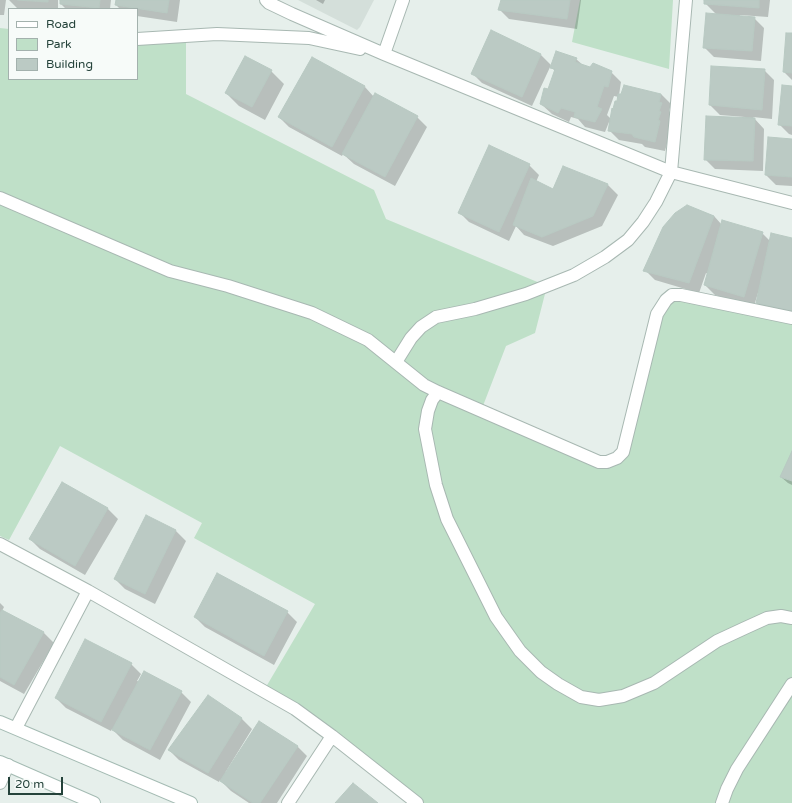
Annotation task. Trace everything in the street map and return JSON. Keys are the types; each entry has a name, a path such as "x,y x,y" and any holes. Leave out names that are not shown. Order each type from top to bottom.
{"street":[{"path":"266,0 269,3 292,14 384,54 671,172 792,203"},
{"path":"384,54 403,0"},
{"path":"396,362 411,338 421,327 436,317 475,309 526,294 574,275 605,257 628,240 643,222 656,202 671,172 686,0"},
{"path":"138,38 217,34 309,38 384,54"},
{"path":"0,198 170,271 228,286 312,313 368,340 424,385 599,462 607,462 617,458 623,452 658,314 666,300 672,295 681,295 792,318"},
{"path":"438,392 432,400 428,411 425,429 436,485 447,519 496,617 520,651 541,672 558,684 581,697 599,700 623,696 654,683 717,641 745,628 767,618 781,616 792,618"},
{"path":"0,544 88,591 295,709 417,803"},
{"path":"16,728 88,591"},
{"path":"722,803 727,789 738,769 792,684"},
{"path":"0,722 191,803"},
{"path":"288,803 332,736"},
{"path":"0,783 4,764 94,803"}],"shaded area":[{"path":"298,0 374,0 357,30"}],"green space":[{"path":"580,0 673,0 669,69 572,42"},
{"path":"0,28 8,29 8,80 138,80 138,39 186,36 186,94 374,190 386,219 547,286 535,333 506,346 481,411 599,462 617,458 657,314 672,295 792,318 792,803 417,803 263,692 315,604 194,538 202,523 60,446 9,540 0,536"}],"building":[{"path":"18,0 48,0 48,2"},
{"path":"60,0 100,0 99,8 60,4"},
{"path":"116,0 169,0 167,13 115,5"},
{"path":"501,0 570,0 567,19 498,10"},
{"path":"704,0 759,0 759,8 704,4"},
{"path":"706,13 755,17 752,51 703,48"},
{"path":"491,30 541,54 522,97 471,74"},
{"path":"786,33 792,33 792,73 783,72"},
{"path":"556,51 577,58 575,62 590,67 593,63 612,71 608,87 604,86 597,107 602,109 595,122 574,117 575,112 561,108 558,113 540,104 544,88 548,89 555,69 550,68"},
{"path":"245,56 272,70 252,107 225,93"},
{"path":"312,57 365,86 332,147 278,117"},
{"path":"711,66 765,69 762,110 709,105"},
{"path":"624,85 661,94 659,102 662,103 659,111 661,112 658,120 660,121 655,142 634,137 632,134 608,131 612,108 613,109 615,101 617,101 618,94 621,94"},
{"path":"782,85 792,86 792,126 778,125"},
{"path":"375,93 418,116 385,177 342,154"},
{"path":"706,116 755,118 753,161 704,160"},
{"path":"768,137 792,139 792,177 765,175"},
{"path":"489,145 530,164 499,232 458,213"},
{"path":"563,166 608,184 593,216 542,237 513,225 531,178 553,189"},
{"path":"687,205 714,216 689,283 643,271 663,227 675,213"},
{"path":"722,220 763,232 744,297 704,285"},
{"path":"771,233 792,238 792,311 756,303"},
{"path":"792,451 792,481 780,477"},
{"path":"62,482 108,508 75,566 29,539"},
{"path":"146,515 176,530 145,594 114,579"},
{"path":"217,573 288,611 264,656 194,617"},
{"path":"2,610 44,632 14,685 0,677 0,613"},
{"path":"85,639 132,663 101,722 55,698"},
{"path":"144,671 182,691 150,750 112,730"},
{"path":"208,695 242,718 208,773 168,750"},
{"path":"259,721 298,746 260,803 253,803 220,781"},
{"path":"353,783 378,803 335,803"}]}
